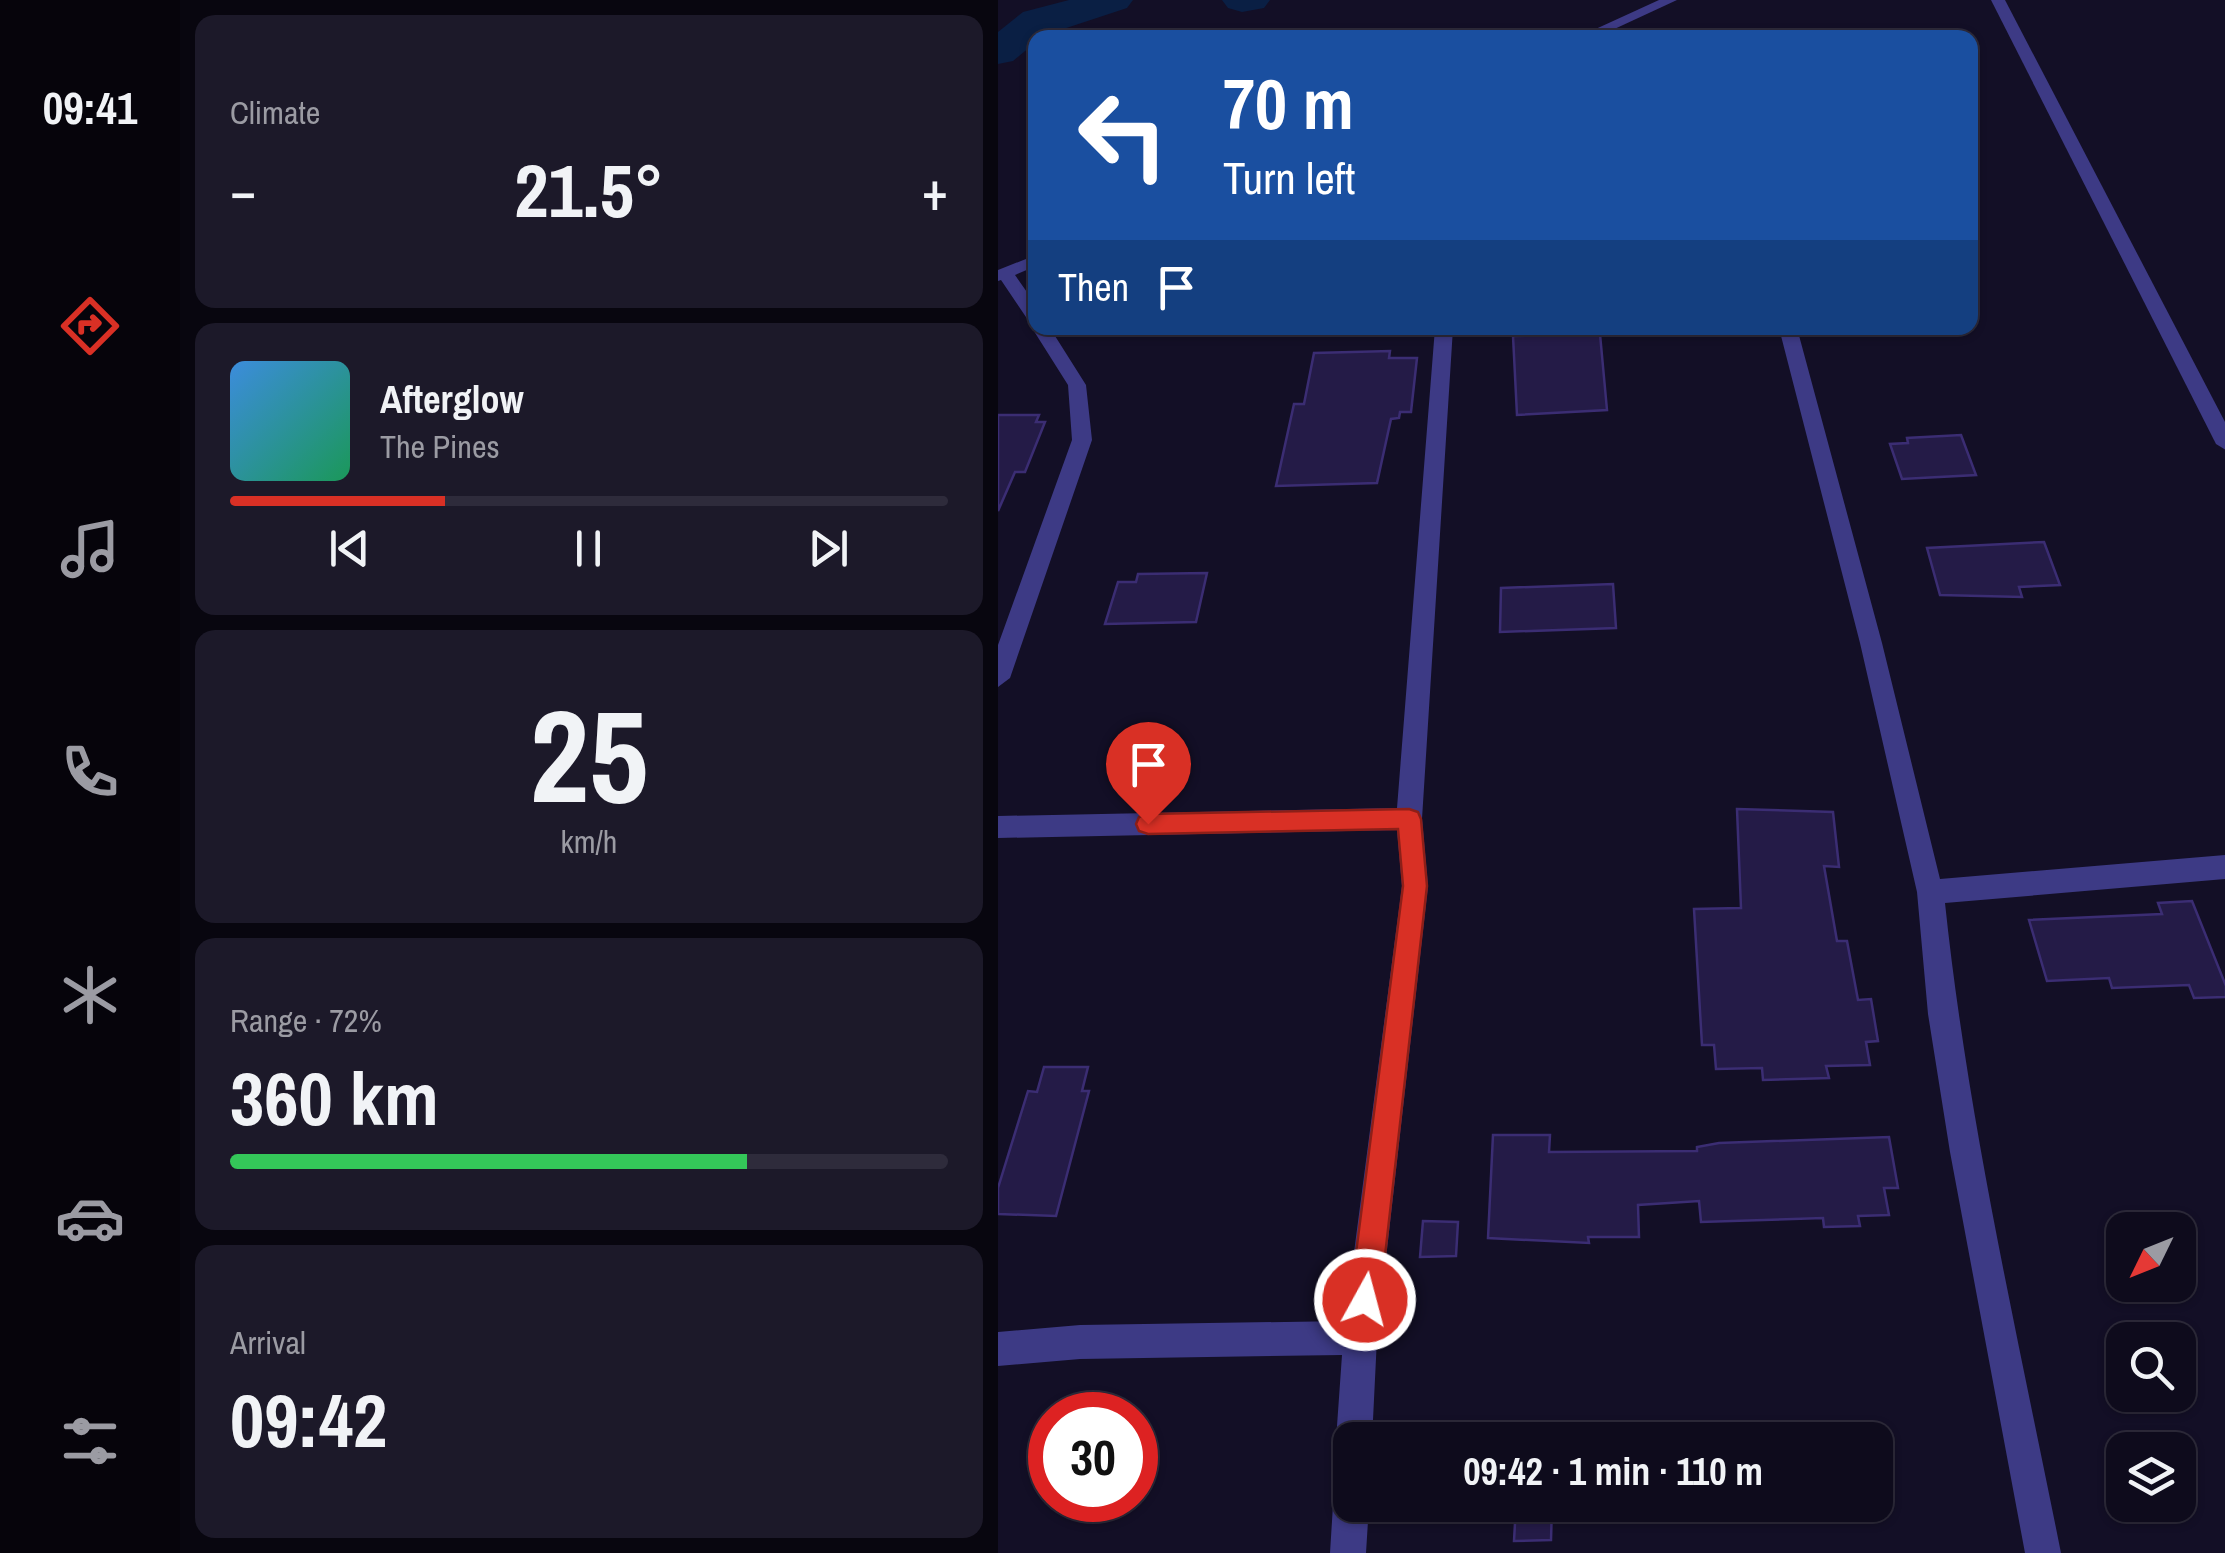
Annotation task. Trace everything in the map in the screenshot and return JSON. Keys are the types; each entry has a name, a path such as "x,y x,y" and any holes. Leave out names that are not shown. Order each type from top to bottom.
{"street":[{"path":"1601,30 1670,0"},
{"path":"1998,0 2226,444"},
{"path":"1028,263 1002,274 1028,308"},
{"path":"998,678 1082,440 1077,385 1045,335"},
{"path":"1355,1422 1360,1338 1415,886 1409,819 1444,335"},
{"path":"1790,335 1871,643 1930,892 1942,1014 1964,1152 2043,1553"},
{"path":"998,827 1409,819"},
{"path":"1930,892 2226,867"},
{"path":"998,1349 1080,1342 1360,1338"},
{"path":"1348,1553 1350,1522"}],"building":[{"path":"1600,335 1607,410 1517,415 1513,336"},
{"path":"1390,351 1389,358 1417,358 1411,412 1400,412 1399,418 1391,419 1377,483 1276,486 1294,404 1304,404 1314,353"},
{"path":"998,415 1039,415 1036,422 1045,422 1025,472 1015,472 998,511"},
{"path":"1961,435 1976,475 1902,479 1890,444 1908,443 1907,438"},
{"path":"2044,542 2060,585 2019,587 2022,597 1940,595 1927,548"},
{"path":"1207,573 1196,622 1105,624 1118,582 1136,582 1138,574"},
{"path":"1613,584 1616,628 1500,632 1501,588"},
{"path":"1737,809 1833,812 1839,867 1824,866 1837,941 1847,941 1858,1000 1871,999 1878,1041 1866,1042 1870,1065 1826,1066 1829,1078 1763,1080 1762,1068 1716,1069 1714,1045 1702,1045 1694,909 1741,908"},
{"path":"2192,901 2226,986 2226,997 2194,998 2189,985 2112,988 2109,978 2047,981 2029,920 2162,914 2158,903"},
{"path":"1044,1067 1088,1067 1082,1091 1089,1091 1056,1216 998,1214 998,1188 1028,1091 1037,1092"},
{"path":"1493,1135 1550,1135 1549,1152 1697,1151 1697,1147 1719,1143 1889,1137 1898,1188 1884,1188 1889,1215 1858,1216 1860,1226 1824,1227 1823,1218 1701,1222 1699,1201 1638,1205 1639,1237 1588,1237 1589,1243 1488,1238"},
{"path":"1423,1221 1458,1222 1456,1256 1420,1257"},
{"path":"1515,1522 1552,1522 1551,1540 1514,1541"}],"waterway":[{"path":"998,52 1037,21 1113,0"},
{"path":"1242,0 1250,0"}],"route":[{"path":"1148,824 1409,819 1415,886 1365,1300"}]}
